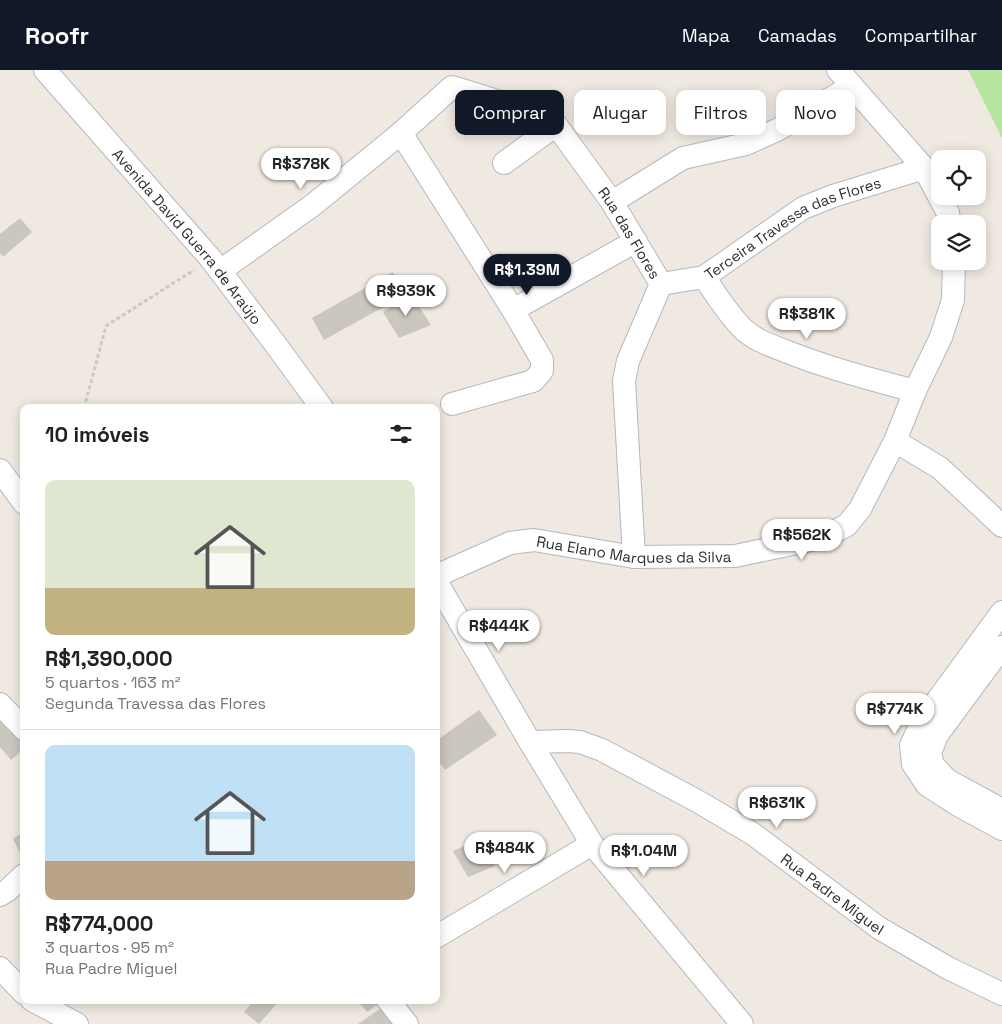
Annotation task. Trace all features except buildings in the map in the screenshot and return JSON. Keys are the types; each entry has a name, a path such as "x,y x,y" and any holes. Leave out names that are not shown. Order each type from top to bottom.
{"street":[{"name":"Avenida David Guerra de Araújo","path":"45,70 215,265 319,404"},
{"path":"612,202 683,158 746,144 777,130 845,78 924,168 948,215"},
{"name":"Rua das Flores","path":"215,265 313,205 401,134 453,79 480,90"},
{"path":"401,134 513,310 542,360 542,371 533,380 452,404"},
{"path":"504,163 542,135"},
{"name":"Rua das Flores","path":"563,135 612,202 661,284 628,361 624,381 634,557"},
{"name":"Terceira Travessa das Flores","path":"661,284 704,277 803,208 833,196 924,168"},
{"path":"513,310 636,241"},
{"name":"Rua Elano Marques da Silva","path":"440,574 510,543 534,540 634,557 734,556 825,537 847,525 860,509 895,441 915,391 941,337 953,300 954,270"},
{"path":"704,277 744,330 758,340 797,356 852,374 915,391"},
{"path":"895,441 940,468 1002,526"},
{"path":"0,470 20,498"},
{"path":"440,588 592,844 742,1024"},
{"path":"1002,612 922,720 911,745 913,764 927,785 958,805 1002,829"},
{"path":"1002,647 937,736 930,753 933,766 947,780 1002,810"},
{"path":"0,704 20,725"},
{"name":"Rua Padre Miguel","path":"530,742 580,742 602,750 690,797 753,834 880,928 948,968 1002,994"},
{"path":"440,935 592,844"},
{"path":"0,895 20,879"},
{"path":"0,968 20,988"},
{"path":"40,1004 77,1024"},
{"path":"391,1004 407,1024"}],"path":[{"path":"85,404 106,326 215,265"}],"green space":[{"path":"968,70 1002,70 1002,138"}]}
